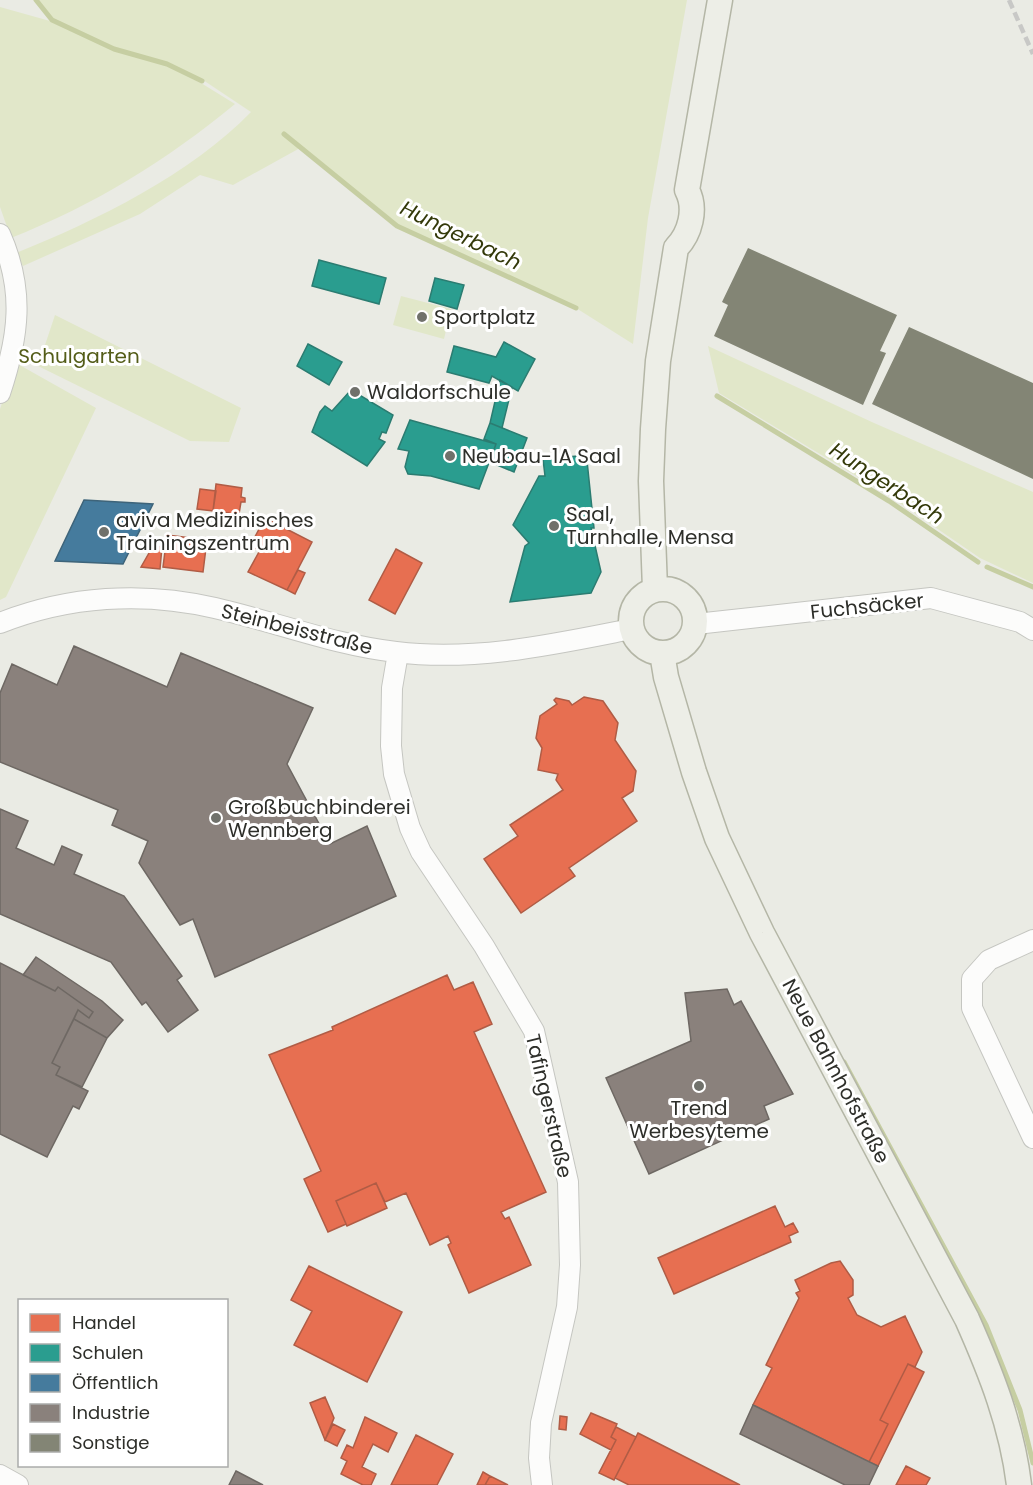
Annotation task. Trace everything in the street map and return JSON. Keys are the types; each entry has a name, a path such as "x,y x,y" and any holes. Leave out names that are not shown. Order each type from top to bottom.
{"main road":[{"path":"655,589 651,481 653,429 658,361 676,248 670,238 678,196 687,190 720,0"},
{"path":"668,588 680,592 689,600 695,611 696,624 693,636 685,645 674,652 662,653 642,646 631,629 631,616 635,604 644,594 655,589 668,588"},
{"name":"Neue Bahnhofstraße","path":"662,653 666,677 691,762 717,838 762,933 967,1319 986,1362 1006,1419 1019,1485"}],"street":[{"path":"0,393 17,328 16,280 4,244"},
{"name":"Steinbeisstraße","path":"0,623 23,614 74,601 112,598 161,601 214,608 333,642 398,652 454,654 504,651 631,629"},
{"name":"Fuchsäcker","path":"696,624 931,598 1020,622 1033,630"},
{"name":"Tafingerstraße","path":"398,652 392,688 391,746 394,774 410,828 421,852 484,946 534,1031 568,1182 570,1254 567,1307 541,1423 539,1458 542,1485"},
{"path":"1033,940 989,960 972,979 972,1008 1033,1138"},
{"path":"0,1475 18,1485"}],"green space":[{"path":"37,0 687,0 648,218 633,344 576,308 397,227 300,148 233,185 200,175 140,214 23,266 16,253 110,211 141,194 200,156 251,112 203,80 168,63 115,48 53,20"},
{"path":"0,7 50,21 114,50 167,65 235,104 183,144 128,180 71,211 11,238 0,207"},
{"name":"Sportplatz","path":"401,296 451,309 444,339 393,325"},
{"name":"Schulgarten","path":"55,315 241,408 229,442 190,441 38,366"},
{"path":"708,346 874,423 1033,492 1033,583 980,558 891,497 719,393"},
{"path":"16,363 96,408 6,597 0,600 0,409"}],"building: Handel":[{"path":"216,484 242,488 241,497 245,498 245,502 241,502 238,520 228,518 229,513 213,511"},
{"path":"200,489 216,491 213,511 197,509"},
{"path":"265,518 312,542 287,590 248,572 260,550 250,546"},
{"path":"167,535 207,540 203,572 163,567"},
{"path":"153,546 162,547 160,569 141,567"},
{"path":"396,549 422,563 395,614 369,600"},
{"path":"298,570 305,573 295,594 287,590"},
{"path":"584,697 603,701 618,723 615,740 636,771 633,791 622,798 637,821 569,868 575,876 521,913 484,859 518,836 510,825 563,790 556,780 558,774 538,770 542,748 536,738 540,716 557,704 554,700 556,698 569,701 572,705"},
{"path":"447,975 454,990 473,982 492,1024 474,1032 546,1192 501,1212 505,1219 509,1217 531,1265 469,1293 448,1245 451,1243 448,1236 430,1245 406,1193 385,1202 376,1183 336,1201 346,1224 328,1232 304,1179 321,1171 269,1055 333,1030 332,1027"},
{"path":"376,1183 387,1208 347,1226 336,1201"},
{"path":"775,1206 785,1227 793,1223 798,1232 789,1236 791,1242 674,1294 658,1258"},
{"path":"840,1261 853,1280 853,1295 848,1298 857,1315 881,1327 905,1316 922,1352 915,1367 908,1364 880,1420 888,1424 869,1462 753,1405 772,1368 766,1365 799,1298 796,1293 800,1291 795,1280"},
{"path":"309,1266 402,1312 367,1382 294,1345 312,1311 291,1300"},
{"path":"908,1364 924,1372 878,1466 869,1462 888,1424 880,1420"},
{"path":"325,1397 334,1418 325,1440 310,1403"},
{"path":"591,1413 617,1424 611,1437 616,1440 611,1450 580,1434"},
{"path":"560,1416 567,1417 566,1430 559,1429"},
{"path":"365,1417 397,1433 388,1452 373,1444 362,1467 376,1474 371,1485 363,1485 341,1474 347,1461 341,1458 347,1445 353,1448"},
{"path":"333,1424 345,1430 337,1446 325,1440"},
{"path":"616,1427 636,1437 614,1480 599,1473 616,1440 611,1437"},
{"path":"638,1433 740,1485 629,1485 615,1478"},
{"path":"416,1435 453,1454 437,1485 391,1485"},
{"path":"906,1466 930,1478 926,1485 896,1485"},
{"path":"483,1472 490,1476 485,1485 477,1485"},
{"path":"490,1476 508,1485 485,1485"}],"building: Schulen":[{"path":"319,260 386,278 379,304 312,286"},
{"path":"435,278 464,285 457,309 429,301"},
{"path":"504,342 535,359 518,391 492,376 489,383 447,372 454,346 496,357"},
{"path":"308,344 342,362 329,385 297,366"},
{"path":"500,380 512,387 502,428 490,423"},
{"path":"351,390 393,415 386,433 382,432 379,439 385,442 367,466 312,432 325,406 332,411"},
{"name":"Neubau-1A Saal","path":"410,420 496,444 479,489 431,476 408,474 405,467 409,451 398,449"},
{"path":"490,423 527,438 514,472 490,462 496,444 484,439"},
{"name":"Saal, Turnhalle, Mensa","path":"586,451 594,528 591,528 601,572 591,593 510,602 525,546 529,543 513,525 539,476 545,476 543,459 578,456"}],"building: Öffentlich":[{"name":"aviva Medizinisches Trainingszentrum","path":"84,500 153,504 123,564 55,561"}],"building: Industrie":[{"name":"Großbuchbinderei Wennberg","path":"74,646 167,687 181,653 313,708 287,764 330,844 367,826 396,896 215,977 193,919 180,925 139,863 148,841 112,825 118,810 0,762 0,693 12,664 57,685"},
{"path":"0,809 28,821 16,848 54,865 62,846 82,855 74,874 124,896 182,976 177,980 198,1010 168,1032 146,1002 142,1005 111,962 0,914"},
{"path":"36,957 102,1001 123,1020 107,1038 74,1019 78,1010 89,1018 93,1012 58,987 55,991 23,975"},
{"path":"0,963 55,991 58,987 93,1012 89,1018 78,1010 52,1063 60,1067 56,1075 88,1091 79,1109 73,1106 47,1157 0,1134"},
{"name":"Trend Werbesyteme","path":"727,989 734,1005 741,1001 793,1094 764,1106 769,1119 649,1174 606,1078 691,1041 685,993"},
{"path":"74,1019 107,1038 82,1087 56,1075 60,1067 52,1063"},
{"path":"753,1405 878,1466 869,1485 845,1485 740,1434"},
{"path":"236,1471 263,1485 229,1485"}],"building: Sonstige":[{"path":"748,248 897,315 880,351 886,353 863,405 714,336 728,305 722,302"},
{"path":"909,327 1033,383 1033,479 872,404"}],"waterway":[{"name":"Hungerbach","path":"36,0 52,20 114,49 167,64 202,81"},
{"name":"Hungerbach","path":"284,134 397,226 576,308"},
{"name":"Hungerbach","path":"717,396 889,501 978,562"},
{"name":"Hungerbach","path":"987,567 1033,587"},
{"path":"844,1062 986,1325 1020,1410 1033,1463"}],"railway":[{"path":"1009,0 1033,54"}],"place":[{"name":"Sportplatz","path":"422,317"},
{"name":"Waldorfschule","path":"355,392"},
{"name":"Neubau-1A Saal","path":"450,456"},
{"name":"Saal, Turnhalle, Mensa","path":"554,526"},
{"name":"aviva Medizinisches Trainingszentrum","path":"104,532"},
{"name":"Großbuchbinderei Wennberg","path":"216,818"},
{"name":"Trend Werbesyteme","path":"699,1086"}]}
